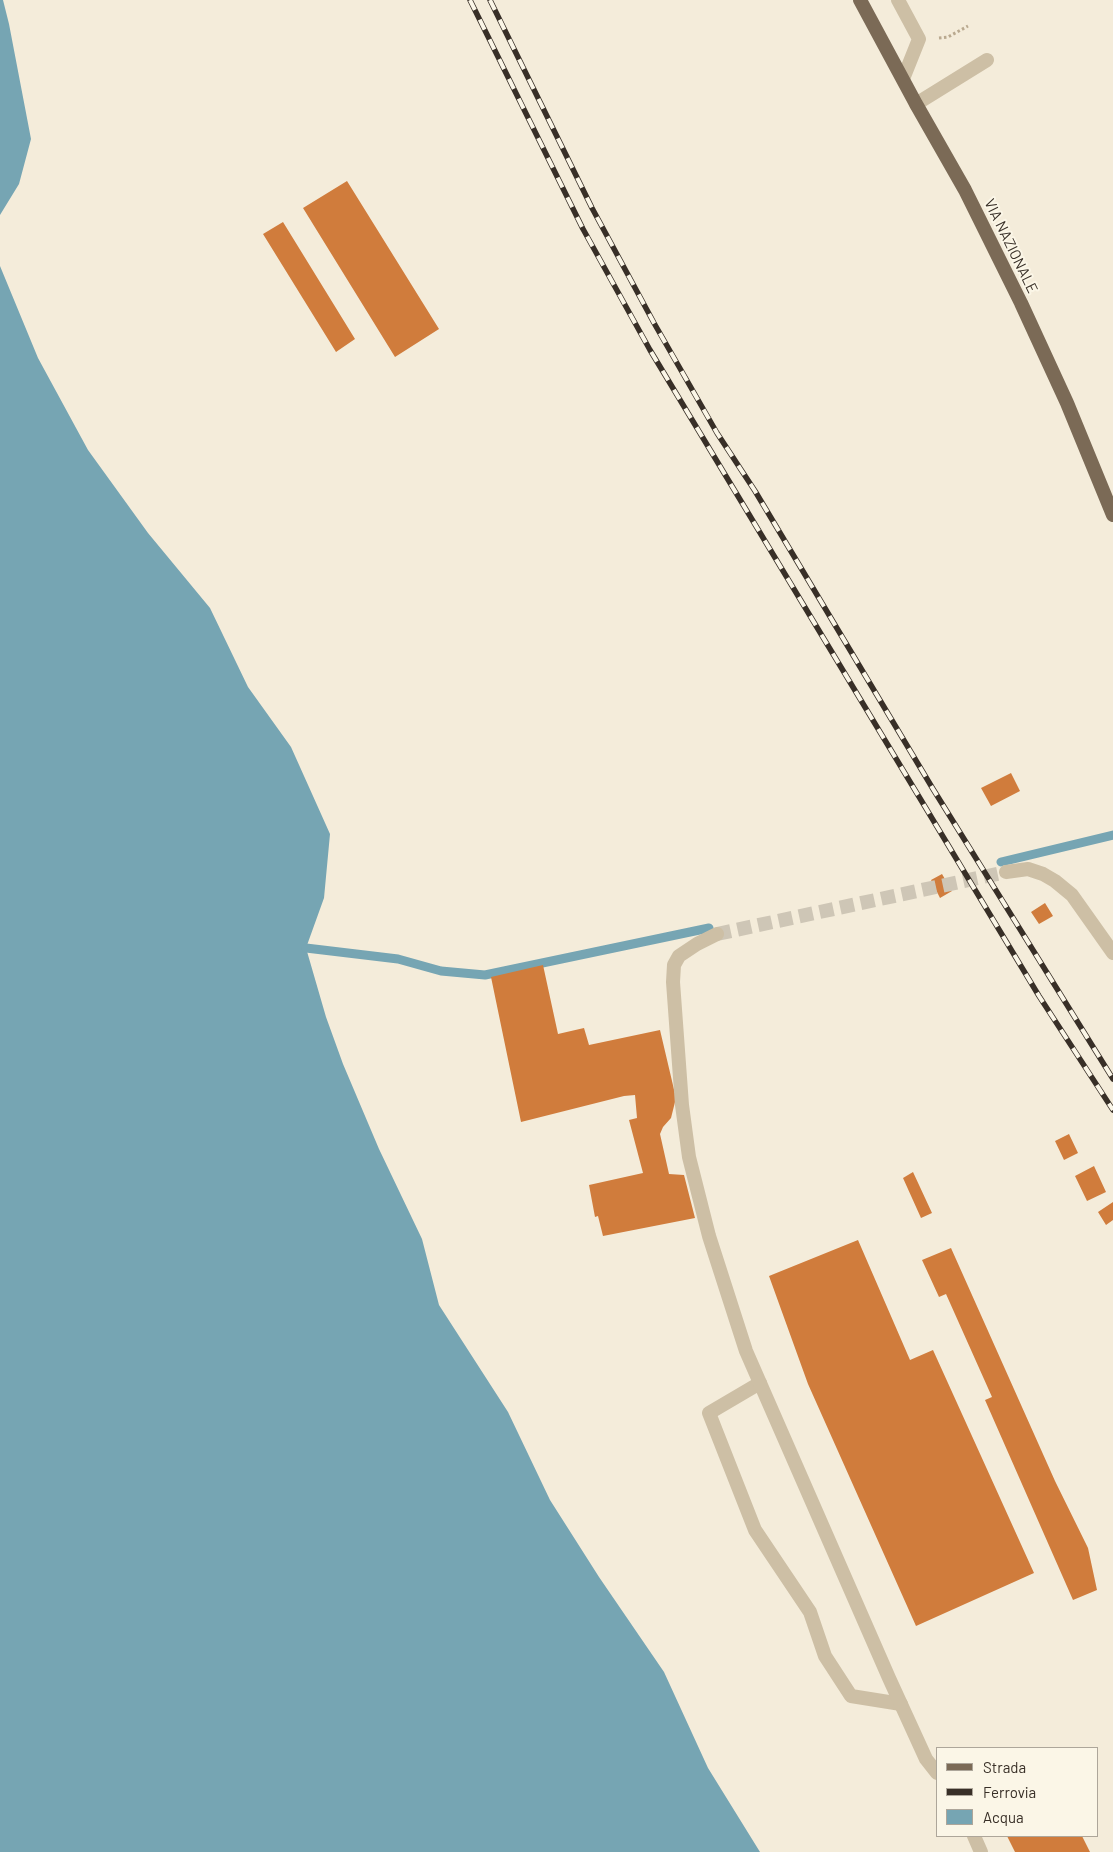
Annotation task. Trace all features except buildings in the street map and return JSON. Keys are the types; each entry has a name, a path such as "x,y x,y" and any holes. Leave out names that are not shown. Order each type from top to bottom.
{"main road":[{"name":"VIA NAZIONALE","path":"860,0 965,190 1021,303 1067,403 1113,515"}],"street":[{"path":"898,0 919,39 903,79"},
{"path":"916,104 987,60"},
{"path":"1006,872 1028,868 1055,881 1072,895 1113,952"},
{"path":"717,934 679,956 674,965 673,982 682,1105 689,1157 709,1236 746,1351 901,1704 926,1759 936,1773"},
{"path":"760,1383 709,1413 755,1530 810,1612 825,1656 851,1696 901,1704"},
{"path":"974,1837 981,1852"}],"path":[{"path":"948,37 968,26"}],"water":[{"path":"0,0 3,0 9,24 31,139 19,184 0,215"},
{"path":"0,266 38,358 88,450 148,533 210,608 248,687 291,747 330,834 324,898 306,948 326,1017 343,1064 379,1149 422,1239 439,1305 508,1412 550,1500 599,1577 664,1672 708,1768 760,1852 0,1852"}],"waterway":[{"path":"1001,862 1113,835"},
{"path":"306,948 398,959 441,971 485,975 709,928"}],"tunnel":[{"path":"717,934 1006,872"}],"railway":[{"path":"470,0 583,229 650,350 1039,996 1113,1110"},
{"path":"490,0 592,208 654,323 717,433 755,491 933,789 1113,1079"}]}
